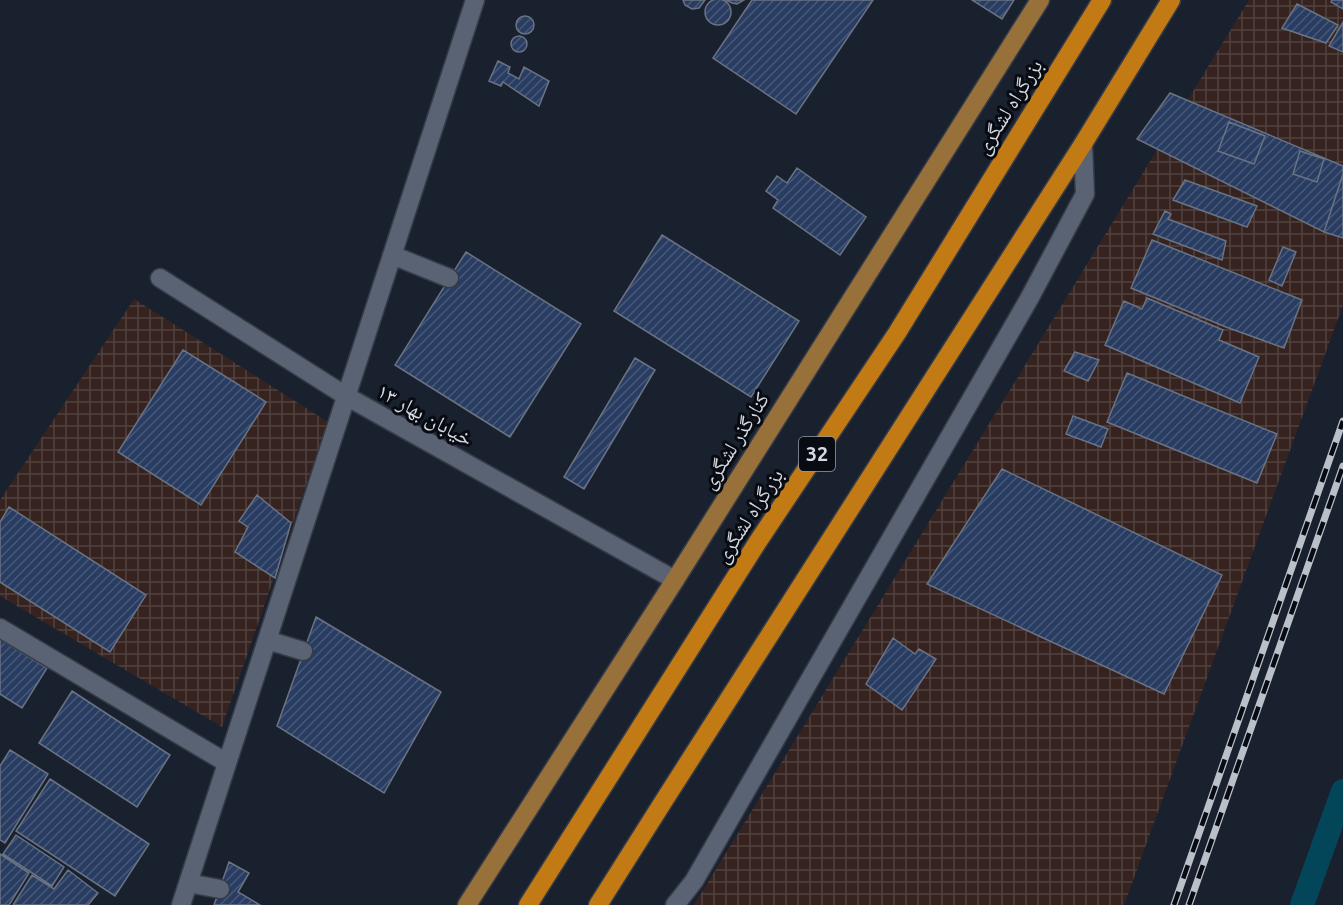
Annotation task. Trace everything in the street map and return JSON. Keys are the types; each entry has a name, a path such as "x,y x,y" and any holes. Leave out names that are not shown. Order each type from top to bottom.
{"highway":[{"name":"بزرگراه لشگری","path":"528,905 751,553 897,333 1102,0"},
{"path":"598,905 1083,144 1171,0"}],"main road":[{"name":"کنارگذر لشگری","path":"467,905 1041,0"}],"street":[{"path":"181,905 475,0"},
{"path":"675,905 700,871 1029,298 1085,194 1083,144"},
{"path":"392,255 450,278"},
{"name":"خیابان بهار ۱۳","path":"160,278 346,396 675,579"},
{"path":"0,628 227,763"},
{"path":"267,640 303,651"},
{"path":"188,883 220,890"}],"shaded area":[{"path":"1249,0 1343,0 1343,305 1124,905 694,905"},
{"path":"134,299 328,422 222,727 0,596 0,500"}],"building":[{"path":"718,-1 727,3 731,12 727,21 718,25 709,21 705,12 709,3"},
{"path":"683,0 705,0 699,8 692,9 685,5"},
{"path":"726,0 744,0 737,4"},
{"path":"752,0 873,0 796,114 713,58"},
{"path":"972,0 1014,0 1002,19"},
{"path":"1332,0 1343,0 1343,9 1331,2"},
{"path":"1297,4 1338,25 1326,43 1282,28"},
{"path":"525,16 531,19 534,25 531,31 525,34 519,31 516,25 519,19"},
{"path":"1343,22 1343,52 1329,46"},
{"path":"516,36 522,36 527,44 525,50 516,52 511,47 511,41"},
{"path":"498,61 510,67 508,73 519,79 524,67 549,81 539,106 503,82 501,86 489,81"},
{"path":"1170,93 1343,166 1343,174 1324,232 1137,139"},
{"path":"1229,122 1265,136 1254,164 1218,151"},
{"path":"1300,151 1324,159 1317,182 1293,174"},
{"path":"797,168 866,217 840,255 773,208 778,200 766,191 777,176 787,183"},
{"path":"1343,174 1343,238 1324,232"},
{"path":"1185,180 1257,206 1247,227 1173,200"},
{"path":"1165,211 1171,214 1168,219 1226,241 1222,260 1153,234"},
{"path":"662,235 799,321 751,397 614,311"},
{"path":"1152,240 1302,300 1284,348 1131,288"},
{"path":"1283,247 1296,252 1282,286 1269,280"},
{"path":"466,252 581,324 510,437 395,365"},
{"path":"1147,298 1223,330 1219,340 1259,357 1240,403 1105,345 1124,301 1142,309"},
{"path":"183,350 266,402 201,505 118,452"},
{"path":"1075,352 1099,360 1088,381 1064,371"},
{"path":"635,358 655,370 584,489 564,477"},
{"path":"1127,373 1277,434 1257,483 1107,422"},
{"path":"1073,416 1108,429 1101,447 1066,434"},
{"path":"1002,469 1222,575 1164,694 927,584"},
{"path":"257,495 291,523 275,578 235,552 248,527 239,521"},
{"path":"9,507 146,595 110,652 0,582 0,522"},
{"path":"316,617 441,692 384,793 277,726"},
{"path":"893,638 915,654 919,649 936,659 902,710 866,684"},
{"path":"0,639 47,668 22,708 0,694"},
{"path":"72,691 170,755 137,807 39,743"},
{"path":"10,750 48,774 5,843 0,840 0,766"},
{"path":"50,779 149,844 115,896 16,831"},
{"path":"16,835 64,867 52,886 3,854"},
{"path":"0,854 29,873 9,905 0,905"},
{"path":"229,862 249,873 238,892 260,905 214,905"},
{"path":"68,870 98,893 88,905 13,905 32,875 54,889"}],"waterway":[{"path":"1302,905 1343,791"}],"railway":[{"path":"1174,905 1343,421"},
{"path":"1189,905 1343,466"}]}
